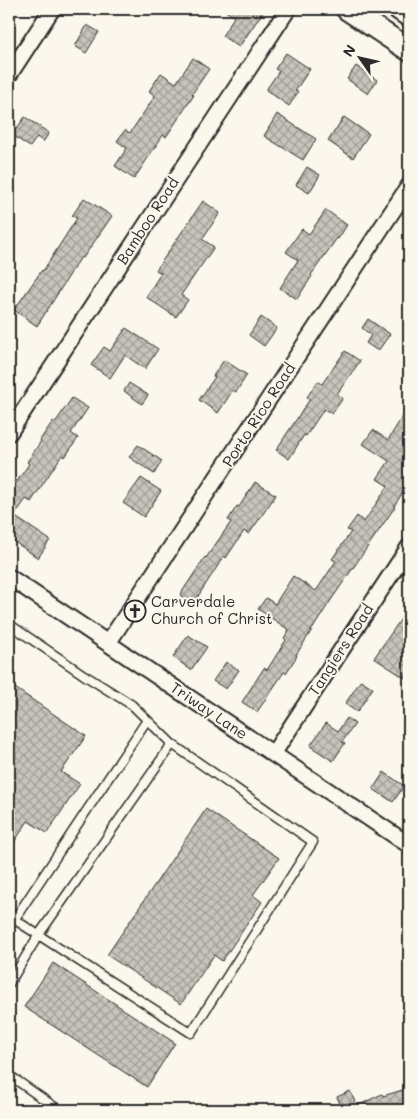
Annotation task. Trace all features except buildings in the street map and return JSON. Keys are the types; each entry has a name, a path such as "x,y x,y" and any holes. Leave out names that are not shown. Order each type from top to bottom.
{"main road":[{"path":"347,9 409,50"},
{"path":"399,9 409,16"}],"street":[{"path":"9,74 52,9"},
{"name":"Bamboo Road","path":"9,433 288,9"},
{"name":"Porto Rico Road","path":"108,643 409,186"},
{"name":"Tangiers Road","path":"273,754 409,547"},
{"name":"Triway Lane","path":"9,577 409,845"}],"lane":[{"path":"9,624 132,705 148,720 172,744 313,842 192,1034 11,918 148,720"},
{"path":"9,984 38,936 172,744"},
{"path":"9,1075 59,1110"}],"place":[{"name":"Carverdale Church of Christ","path":"135,611"}]}
